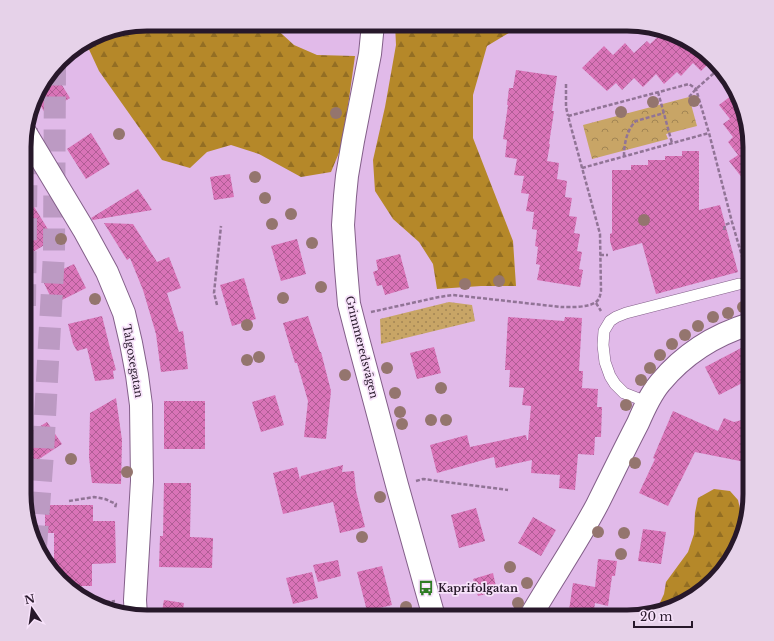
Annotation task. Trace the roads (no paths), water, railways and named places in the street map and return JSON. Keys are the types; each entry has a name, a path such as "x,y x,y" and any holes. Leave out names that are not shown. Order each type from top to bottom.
{"street":[{"name":"Grimmeredsvägen","path":"372,31 370,54 347,176 343,225 349,304 432,610"},
{"name":"Talgoxegatan","path":"31,142 84,230 107,272 124,314 131,343 141,405 142,481 136,610"},
{"path":"534,610 597,506 647,402 660,383 691,353 707,342 731,330 743,326"}],"lane":[{"path":"647,402 624,393 615,384 608,373 603,345 604,331 610,321 626,313 740,284"}],"tunnel":[{"path":"37,531 54,253 55,77"}],"place":[{"name":"Kaprifolgatan","path":"426,588"}]}
